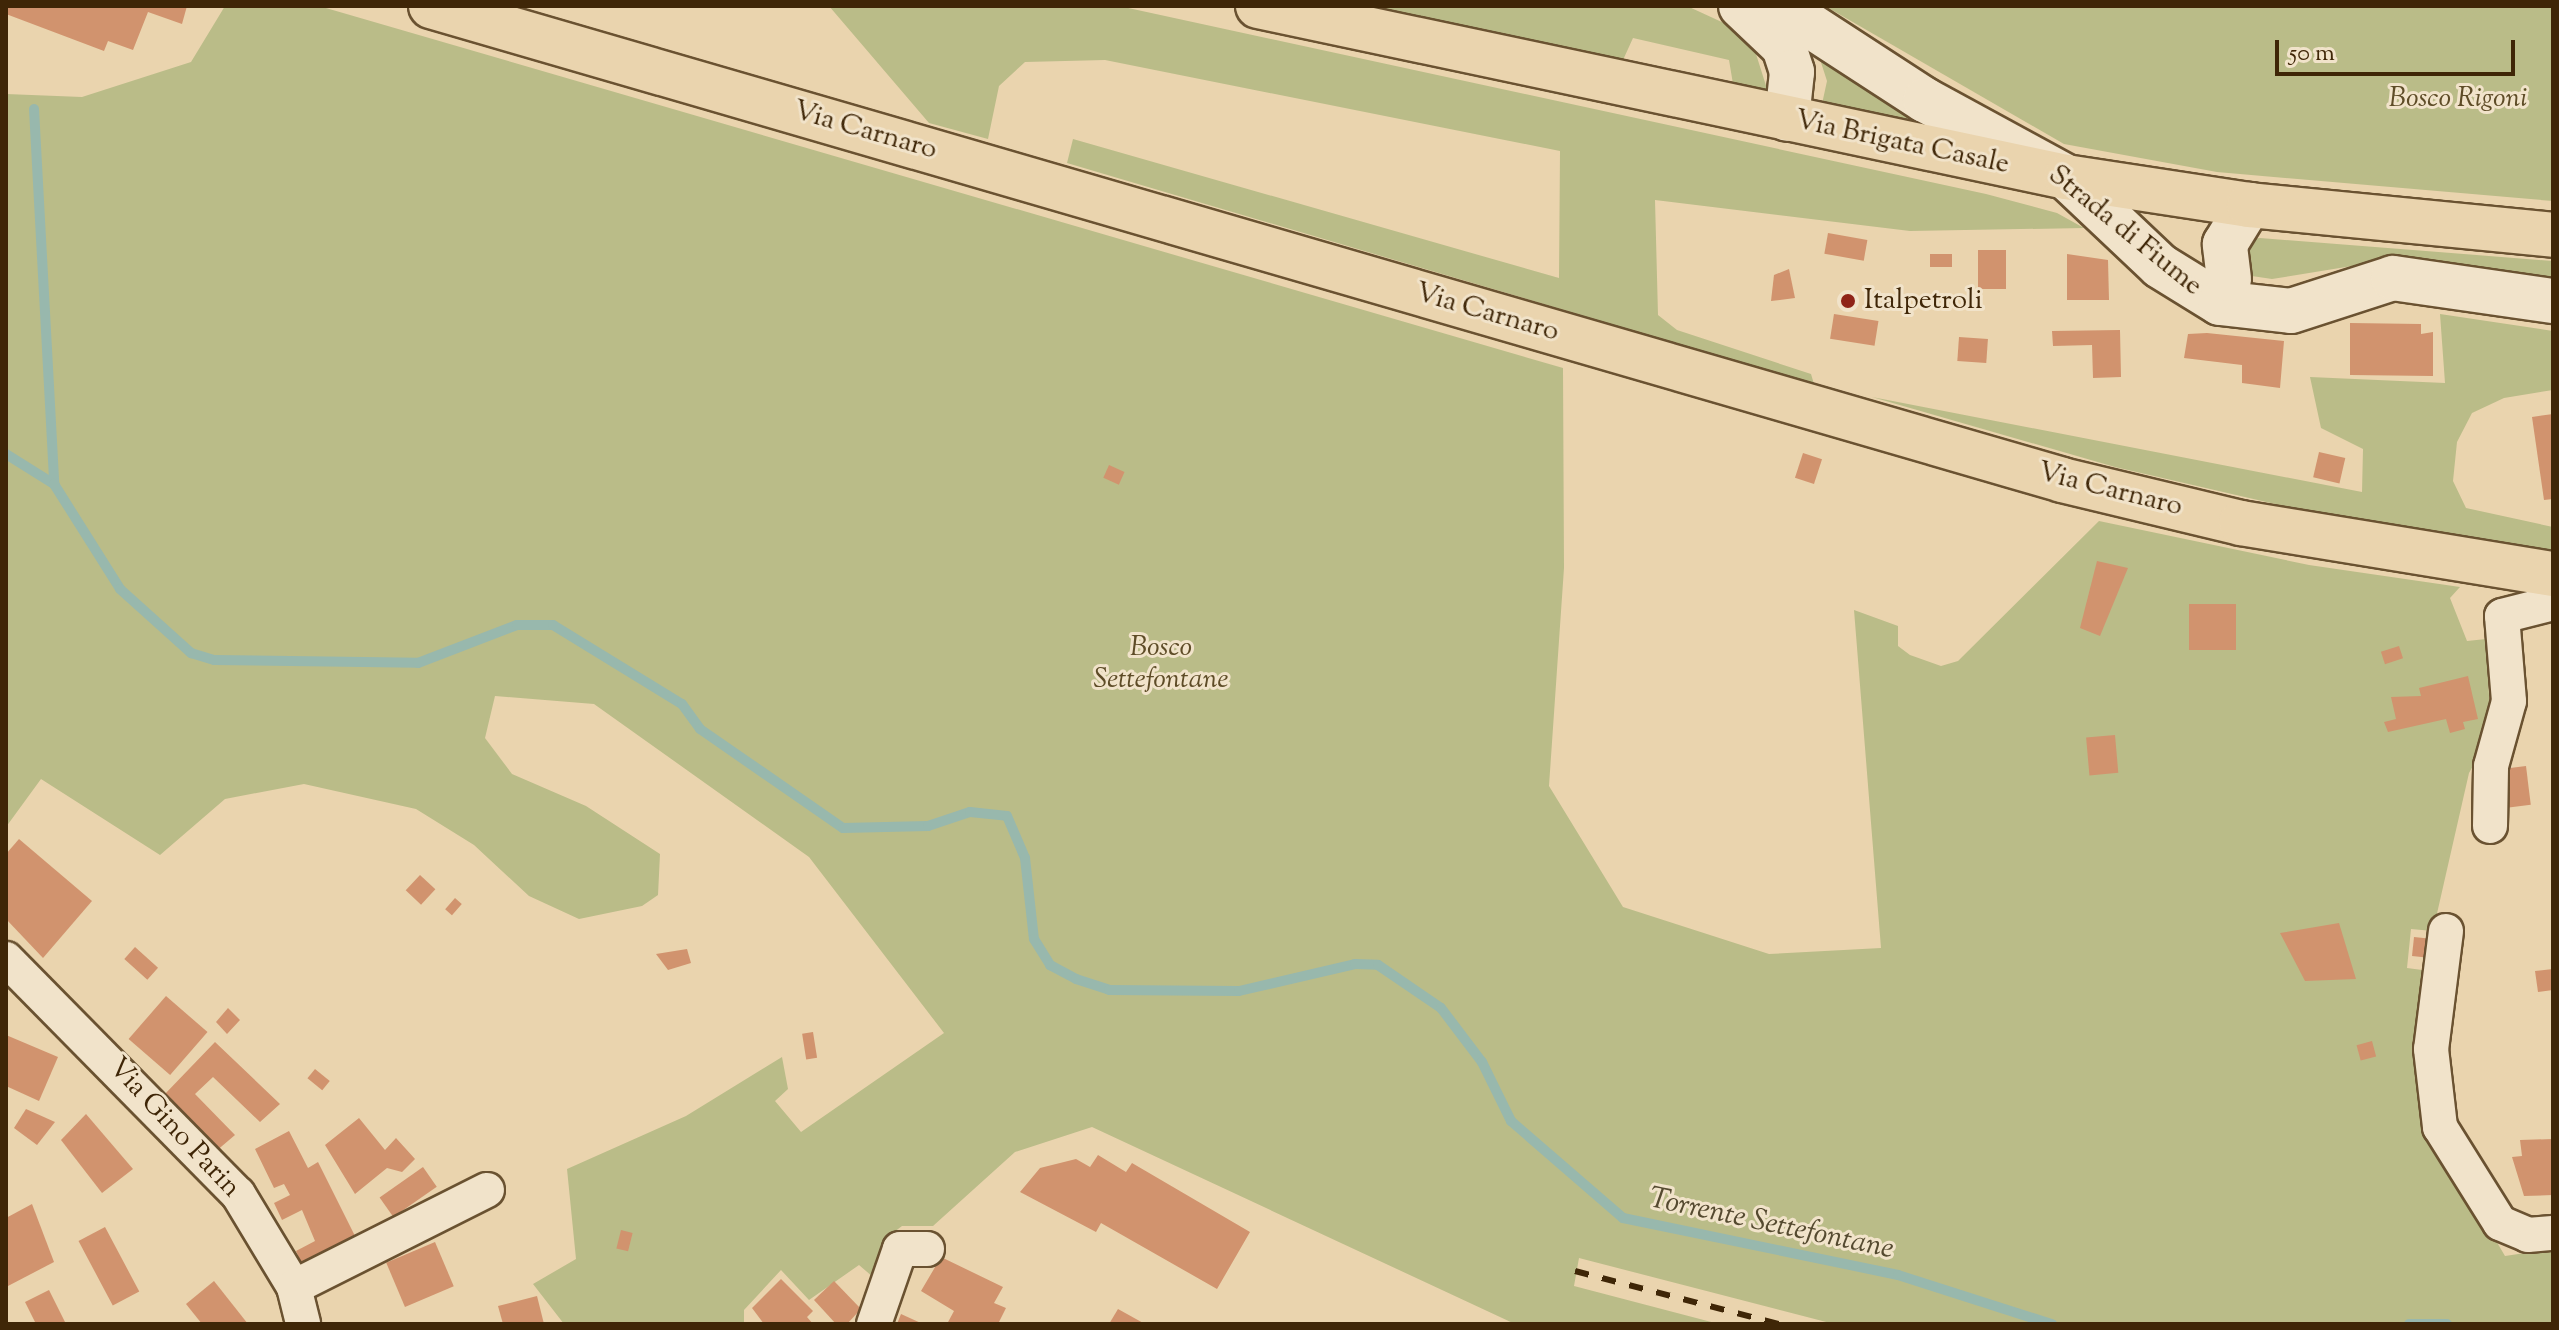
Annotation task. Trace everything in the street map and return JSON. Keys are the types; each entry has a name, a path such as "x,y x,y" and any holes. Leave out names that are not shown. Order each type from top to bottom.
{"main road":[{"name":"Via Carnaro","path":"431,6 2062,480 2241,523 2553,574"},
{"name":"Via Brigata Casale","path":"1258,6 2066,177 2249,205 2553,235"},
{"path":"1741,6 1784,47 1792,72 1787,119"},
{"name":"Strada di Fiume","path":"1780,6 1925,100 2066,177 2160,266 2220,303 2291,311 2368,280 2433,280 2553,301"},
{"path":"2066,177 2229,279 2274,290 2368,280"},
{"path":"2229,279 2225,244 2249,205"}],"street":[{"path":"2490,826 2491,766 2509,701 2502,616 2553,603"},
{"path":"2446,931 2431,1049 2440,1127 2500,1223 2528,1235 2553,1233"},
{"name":"Via Gino Parin","path":"6,959 238,1194 294,1287 303,1324"},
{"path":"294,1287 487,1190"},
{"path":"874,1324 900,1249 927,1249"}],"green space":[{"name":"Bosco Settefontane","path":"225,6 319,6 1563,368 1564,568 1549,786 1623,907 1769,954 1881,948 1854,610 1898,626 1898,646 1910,655 1941,666 1958,661 2099,521 2309,565 2460,587 2450,598 2467,641 2486,639 2491,734 2469,773 2433,931 2411,929 2407,968 2430,971 2439,1144 2505,1256 2553,1249 2553,1324 1834,1324 1579,1258 1574,1286 1719,1324 1515,1324 1092,1127 1015,1152 933,1226 902,1226 885,1239 873,1277 859,1265 809,1300 781,1270 744,1310 744,1324 564,1324 533,1284 576,1259 567,1169 686,1116 782,1057 788,1089 775,1101 801,1132 944,1033 809,857 594,704 495,696 485,738 512,774 586,806 660,854 658,895 642,906 579,919 529,896 474,845 416,809 304,784 225,799 160,855 41,779 6,827 6,94 82,97 191,62"},
{"path":"829,6 1119,6 1986,194 2057,213 2084,228 1910,231 1655,200 1658,315 1677,330 1811,374 1814,384 1067,163 1073,139 1559,278 1560,151 1105,60 1025,62 999,86 988,139 929,123"},
{"path":"1372,6 1687,6 1750,35 1768,92 1733,84 1729,60 1633,38 1623,60"},
{"name":"Bosco Rigoni","path":"1825,6 2553,6 2553,201 2217,172 2064,144"},
{"path":"1817,50 1914,117 1913,122 1822,104 1827,81"},
{"path":"2260,238 2553,261 2553,282 2401,258 2272,279 2245,275 2245,240"},
{"path":"2440,314 2553,331 2553,390 2504,398 2472,413 2457,442 2453,481 2466,508 2553,527 2553,551 2314,513 2115,467 1872,397 2362,492 2363,449 2321,428 2310,377 2445,383"}],"building":[{"path":"6,6 187,6 182,24 148,12 133,50 108,41 104,51 6,14"},
{"path":"1828,233 1867,240 1864,261 1824,254"},
{"path":"1978,250 2006,250 2006,289 1978,289"},
{"path":"1930,254 1952,254 1952,267 1930,267"},
{"path":"2067,254 2108,260 2109,300 2067,300"},
{"path":"1789,269 1795,298 1771,301 1774,275"},
{"path":"1834,314 1878,321 1875,346 1830,339"},
{"path":"2350,323 2421,324 2421,334 2433,332 2433,376 2350,375"},
{"path":"2120,330 2121,377 2093,378 2092,345 2053,346 2052,331"},
{"path":"2188,334 2284,341 2280,388 2242,383 2242,365 2184,358"},
{"path":"1959,337 1988,339 1986,363 1957,361"},
{"path":"2553,414 2553,499 2544,500 2532,417"},
{"path":"2319,452 2345,458 2339,483 2313,477"},
{"path":"1803,453 1822,459 1814,484 1795,478"},
{"path":"1109,465 1125,472 1119,485 1103,478"},
{"path":"2097,561 2128,568 2100,636 2080,628"},
{"path":"2189,604 2236,604 2236,650 2189,650"},
{"path":"2399,646 2403,658 2385,664 2381,652"},
{"path":"2468,676 2478,719 2463,722 2465,729 2450,733 2446,719 2388,732 2384,722 2396,719 2391,697 2421,696 2419,688"},
{"path":"2115,735 2118,773 2089,775 2086,738"},
{"path":"2526,766 2531,805 2505,808 2500,769"},
{"path":"19,839 92,901 43,958 6,919 6,854"},
{"path":"420,875 435,889 421,905 406,890"},
{"path":"455,898 462,904 452,915 445,909"},
{"path":"2339,923 2356,979 2305,981 2280,933"},
{"path":"2414,937 2433,939 2431,958 2412,956"},
{"path":"135,947 158,968 147,980 124,959"},
{"path":"687,949 691,963 668,970 656,954"},
{"path":"2553,969 2553,990 2538,992 2535,971"},
{"path":"166,996 208,1032 170,1075 129,1039"},
{"path":"228,1008 240,1020 227,1034 216,1022"},
{"path":"813,1032 817,1058 806,1059 802,1034"},
{"path":"6,1035 58,1057 39,1101 6,1086"},
{"path":"2372,1041 2376,1056 2361,1061 2357,1045"},
{"path":"215,1042 280,1104 260,1122 213,1077 195,1094 235,1135 215,1152 164,1095"},
{"path":"315,1069 330,1081 322,1090 307,1078"},
{"path":"26,1109 55,1122 37,1145 14,1128"},
{"path":"86,1114 133,1169 102,1193 61,1140"},
{"path":"359,1118 385,1150 396,1138 415,1159 402,1172 387,1168 355,1194 325,1145"},
{"path":"289,1131 308,1168 318,1162 359,1244 306,1273 296,1251 315,1241 302,1210 282,1220 274,1203 290,1195 284,1184 274,1188 255,1149"},
{"path":"2553,1139 2553,1195 2524,1196 2512,1157 2522,1156 2520,1140"},
{"path":"1098,1155 1126,1172 1132,1163 1250,1232 1217,1289 1101,1223 1096,1232 1020,1192 1040,1168 1076,1159 1090,1167"},
{"path":"423,1167 437,1187 393,1217 380,1197"},
{"path":"32,1204 54,1262 8,1286 6,1218"},
{"path":"105,1227 139,1291 113,1306 79,1241"},
{"path":"621,1230 633,1233 628,1251 616,1248"},
{"path":"435,1242 454,1286 405,1307 386,1263"},
{"path":"941,1257 1003,1287 994,1303 1006,1308 998,1324 947,1324 954,1311 921,1291"},
{"path":"781,1279 813,1311 807,1317 813,1324 764,1324 752,1308"},
{"path":"214,1281 248,1324 202,1324 186,1304"},
{"path":"834,1281 861,1309 847,1324 836,1324 814,1300"},
{"path":"49,1290 66,1324 36,1324 25,1302"},
{"path":"537,1296 544,1324 503,1324 498,1306"},
{"path":"1118,1309 1145,1324 1109,1324"},
{"path":"901,1314 923,1324 897,1324"}],"waterway":[{"path":"34,109 54,484"},
{"name":"Torrente Settefontane","path":"6,454 54,484 120,589 191,653 214,660 418,663 517,625 553,625 682,704 700,729 843,828 928,826 970,812 1007,816 1025,858 1034,939 1050,965 1076,979 1109,990 1239,991 1355,964 1378,965 1441,1008 1482,1062 1511,1121 1623,1218 1898,1275 2052,1324"},
{"name":"Torrente Settefontane","path":"2409,1324 2447,1324"}],"railway":[{"path":"1575,1271 1779,1324"}],"place":[{"name":"Italpetroli","path":"1848,301"}]}
